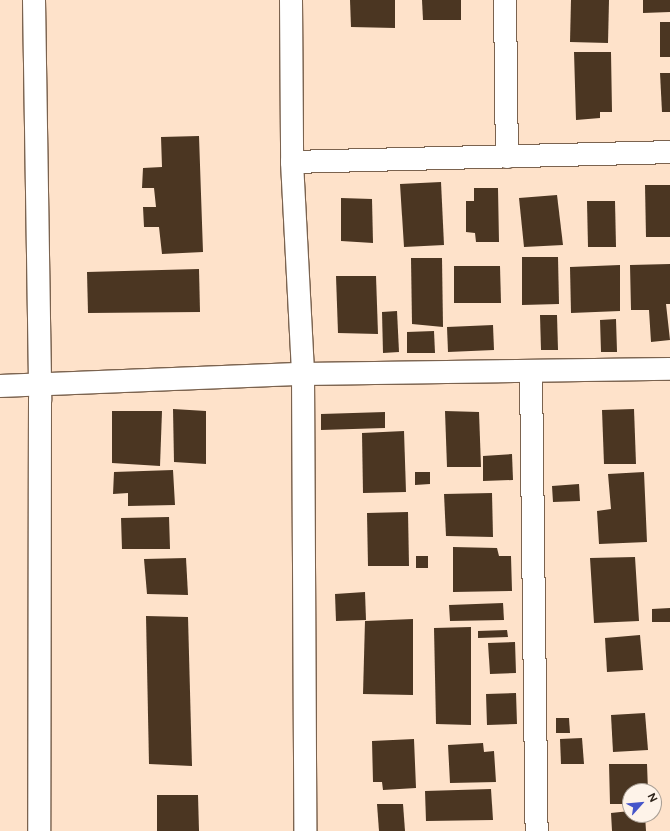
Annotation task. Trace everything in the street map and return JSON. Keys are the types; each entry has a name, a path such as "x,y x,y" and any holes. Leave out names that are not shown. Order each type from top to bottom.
{"street":[{"path":"34,0 40,386 39,831"},
{"path":"291,0 292,162 303,374 305,831"},
{"path":"505,0 507,157"},
{"path":"292,162 670,152"},
{"path":"0,386 40,386 303,374 670,369"},
{"path":"531,372 537,831"}],"building":[{"path":"350,0 395,0 395,28 351,27"},
{"path":"422,0 461,0 461,20 423,20"},
{"path":"571,0 609,0 608,43 570,42"},
{"path":"643,0 670,0 670,12 643,13"},
{"path":"660,22 670,22 670,57 660,57"},
{"path":"574,52 611,52 612,112 600,112 600,118 576,120"},
{"path":"660,73 670,73 670,112 662,112"},
{"path":"199,136 203,252 162,254 159,227 144,227 143,207 156,207 154,188 142,188 143,168 162,167 161,137"},
{"path":"441,182 444,245 404,247 400,184"},
{"path":"645,185 670,185 670,237 646,237"},
{"path":"474,188 498,188 499,242 476,242 475,233 466,232 466,201 474,201"},
{"path":"557,195 563,245 524,247 519,198"},
{"path":"341,198 372,199 373,243 341,241"},
{"path":"587,201 615,201 616,247 588,247"},
{"path":"522,257 558,257 559,304 522,305"},
{"path":"411,258 442,258 443,327 412,324"},
{"path":"670,264 670,304 666,304 670,340 651,342 649,310 631,310 630,265"},
{"path":"620,265 620,311 571,313 570,267"},
{"path":"454,266 500,266 501,303 454,303"},
{"path":"199,269 200,312 88,313 87,272"},
{"path":"336,276 376,276 378,334 338,333"},
{"path":"397,311 399,352 383,353 382,312"},
{"path":"540,315 557,315 558,350 541,350"},
{"path":"616,319 617,352 601,352 600,320"},
{"path":"493,325 494,350 448,352 447,327"},
{"path":"434,331 435,353 407,353 407,332"},
{"path":"173,409 206,411 206,464 174,462"},
{"path":"634,409 636,464 604,464 602,410"},
{"path":"112,411 162,411 160,466 112,463"},
{"path":"445,411 479,412 481,467 447,467"},
{"path":"385,412 385,428 321,430 321,414"},
{"path":"404,431 406,492 363,493 362,433"},
{"path":"512,454 513,480 483,481 483,456"},
{"path":"173,470 175,505 128,506 128,493 113,494 114,472"},
{"path":"415,472 430,472 430,484 415,485"},
{"path":"644,472 647,542 599,544 597,511 611,509 608,474"},
{"path":"579,484 580,501 553,502 552,486"},
{"path":"492,493 493,537 446,536 444,494"},
{"path":"408,512 409,566 368,566 367,513"},
{"path":"169,517 170,549 122,549 121,518"},
{"path":"453,547 497,548 499,556 511,556 512,591 453,592"},
{"path":"416,556 428,556 428,568 416,568"},
{"path":"635,557 639,621 594,623 590,558"},
{"path":"186,558 188,595 147,594 144,559"},
{"path":"365,592 366,620 336,621 335,594"},
{"path":"503,603 504,620 450,621 449,605"},
{"path":"670,608 670,622 652,622 652,609"},
{"path":"146,616 188,617 192,766 149,764"},
{"path":"413,619 413,695 363,694 365,621"},
{"path":"471,627 471,725 436,724 434,628"},
{"path":"507,630 508,637 478,638 478,631"},
{"path":"640,635 643,670 607,672 605,638"},
{"path":"515,642 516,673 490,674 488,643"},
{"path":"516,693 517,724 487,725 486,694"},
{"path":"645,713 648,750 613,752 611,715"},
{"path":"556,718 569,718 570,733 556,733"},
{"path":"582,738 584,764 561,764 560,739"},
{"path":"414,739 416,788 383,790 382,782 373,782 372,741"},
{"path":"483,743 484,752 494,751 496,782 450,783 448,745"},
{"path":"609,764 647,764 648,783 622,783 622,804 610,804"},
{"path":"491,789 493,820 426,821 425,791"},
{"path":"157,795 198,795 199,831 157,831"},
{"path":"377,804 403,804 405,831 379,831"},
{"path":"622,812 622,823 646,823 646,831 612,831 611,813"}]}
